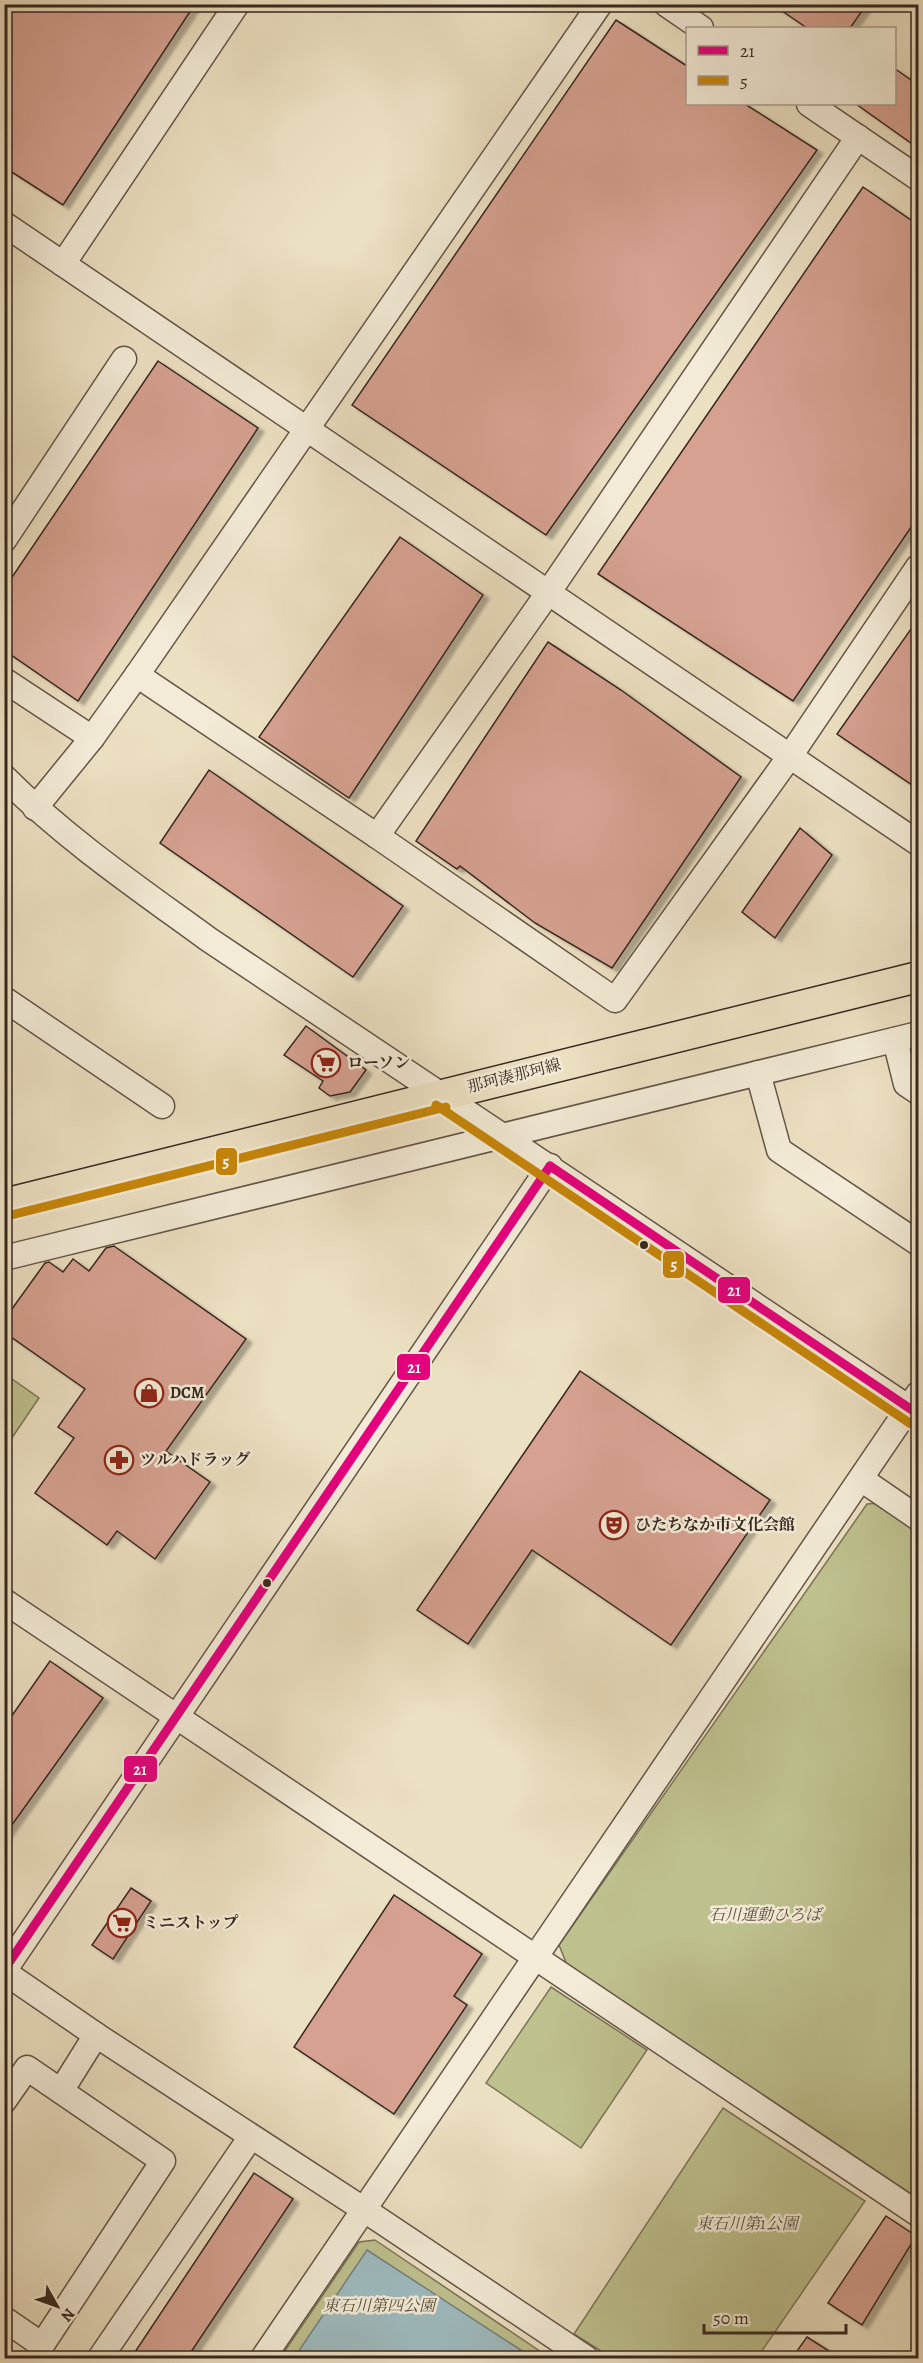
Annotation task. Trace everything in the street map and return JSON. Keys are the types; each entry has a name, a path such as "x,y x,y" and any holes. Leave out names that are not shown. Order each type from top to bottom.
{"main road":[{"name":"那珂湊那珂線","path":"4,1204 918,977"}],"street":[{"path":"63,264 237,4"},
{"path":"35,808 92,738 137,675 600,4"},
{"path":"666,4 700,27"},
{"path":"810,105 918,178"},
{"path":"377,836 548,593 858,137"},
{"path":"4,224 918,843"},
{"path":"4,540 124,359"},
{"path":"137,675 377,836 615,1000 790,756 918,567"},
{"path":"4,680 92,738"},
{"path":"4,777 35,808 111,869 208,939 915,1406 861,1479 263,2358"},
{"path":"4,999 162,1106"},
{"path":"4,1258 918,1034"},
{"path":"895,1040 906,1084 918,1092"},
{"path":"758,1073 779,1150 918,1243"},
{"path":"550,1166 4,1971 96,2036 250,2138 363,2209 585,2358"},
{"path":"861,1479 918,1518"},
{"path":"4,1601 918,2214"},
{"path":"61,2091 96,2036"},
{"path":"4,2101 27,2068 163,2161 42,2345 4,2319"},
{"path":"100,2358 250,2138"}],"green space":[{"path":"5,1374 39,1398 5,1448"},
{"name":"石川運動ひろば","path":"880,1503 918,1529 918,2200 567,1965 559,1945 867,1504"},
{"path":"551,1987 647,2050 581,2148 486,2083"},
{"name":"東石川第1公園","path":"723,2108 865,2201 757,2358 612,2358 574,2334"},
{"name":"東石川第四公園","path":"375,2240 550,2358 280,2358 359,2242"}],"water":[{"name":"東石川第四公園","path":"367,2250 533,2358 294,2358"}],"building":[{"path":"4,4 195,4 63,205 4,167"},
{"path":"772,4 867,4 851,27 806,27"},
{"path":"616,20 686,65 686,105 747,105 817,150 546,535 352,405"},
{"path":"896,69 918,85 918,148 857,105 896,105"},
{"path":"863,187 918,225 918,517 793,701 598,574"},
{"path":"158,361 258,428 78,701 4,650 4,589"},
{"path":"400,537 483,595 349,798 259,737"},
{"path":"918,619 918,789 837,734"},
{"path":"548,642 621,690 741,777 612,968 535,923 460,866 457,869 416,841"},
{"path":"209,770 403,906 353,977 160,843"},
{"path":"800,828 832,855 775,938 742,912"},
{"name":"ローソン","path":"306,1026 366,1070 350,1092 330,1096 319,1088 323,1081 284,1055"},
{"name":"DCM","path":"114,1246 246,1339 166,1451 210,1482 155,1559 117,1531 107,1545 35,1493 74,1438 58,1427 85,1389 4,1332 4,1320 45,1263 49,1262 63,1272 73,1259 89,1271 106,1248"},
{"name":"ひたちなか市文化会館","path":"580,1371 770,1500 671,1645 532,1550 468,1644 417,1610"},
{"path":"50,1661 103,1698 4,1836 4,1727"},
{"name":"ミニストップ","path":"131,1888 151,1901 113,1959 92,1945"},
{"path":"394,1895 482,1954 454,1996 467,2005 394,2114 294,2047"},
{"path":"254,2173 293,2199 187,2358 131,2358"},
{"path":"886,2216 916,2236 862,2325 828,2303"},
{"path":"807,2337 840,2358 792,2358"}],"transit line":[{"name":"5","path":"436,1105 911,1424"},
{"name":"5","path":"7,1216 446,1107"},
{"name":"21","path":"550,1166 918,1414"},
{"name":"21","path":"4,1970 550,1166"}],"place":[{"name":"ローソン","path":"326,1063"},
{"name":"DCM","path":"149,1393"},
{"name":"ツルハドラッグ","path":"119,1460"},
{"name":"ひたちなか市文化会館","path":"614,1525"},
{"name":"ミニストップ","path":"122,1923"}]}
